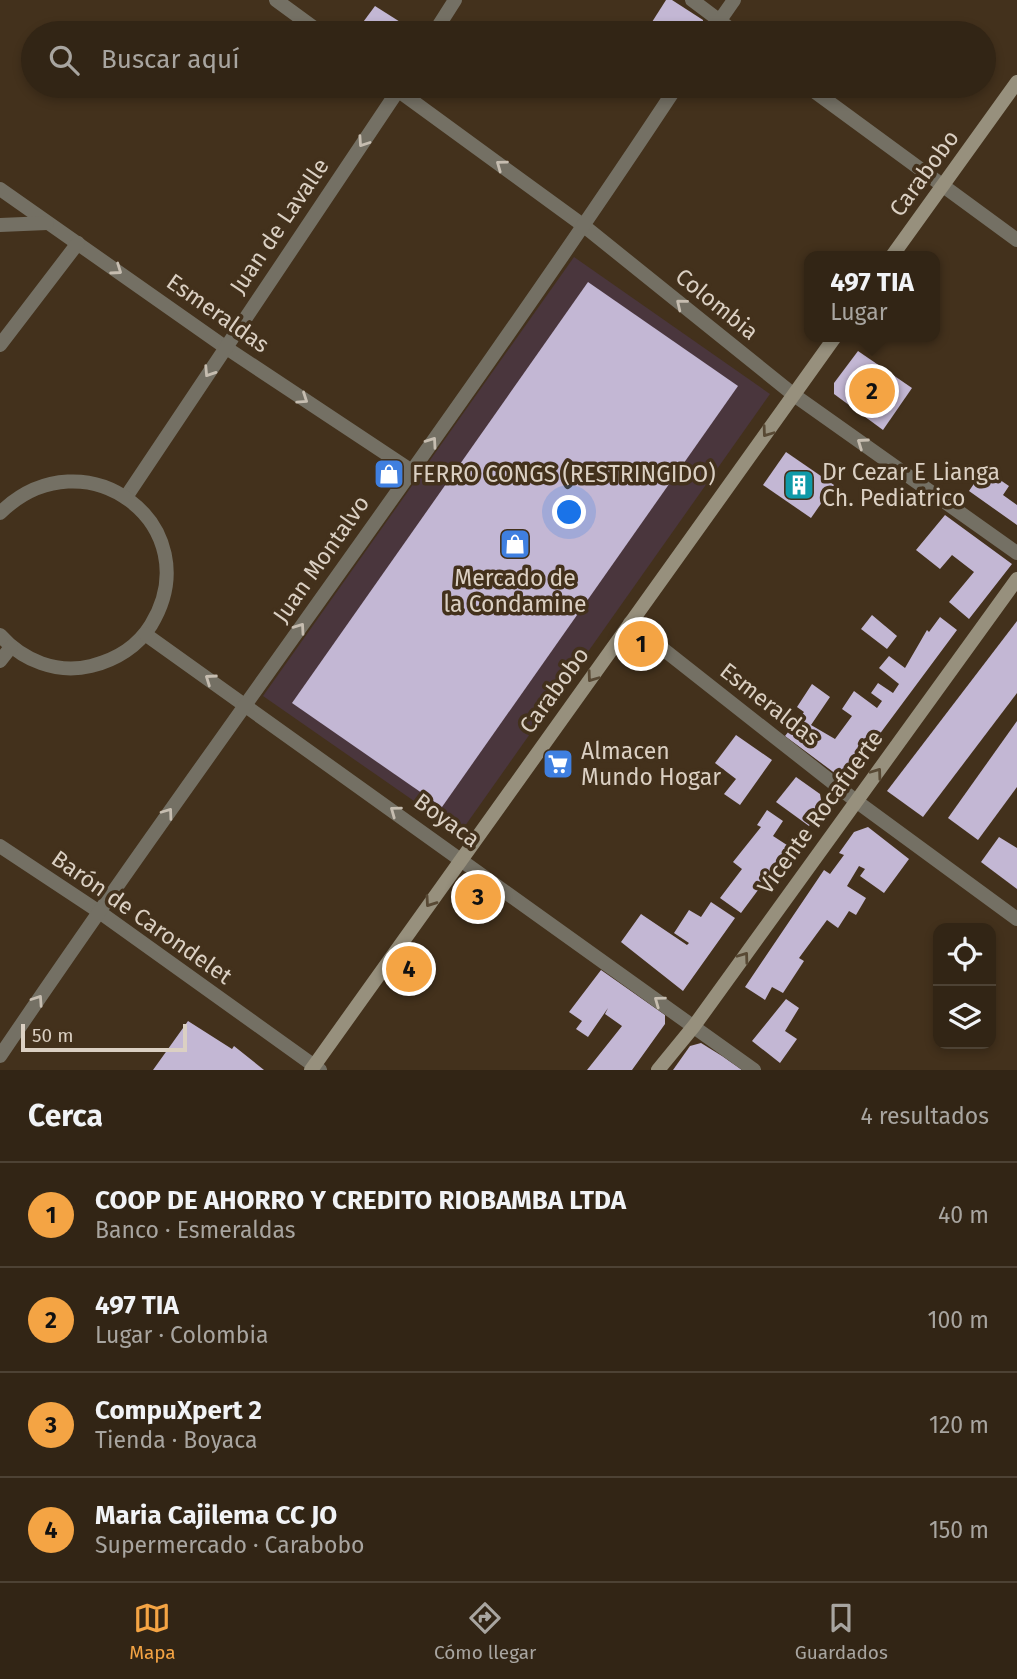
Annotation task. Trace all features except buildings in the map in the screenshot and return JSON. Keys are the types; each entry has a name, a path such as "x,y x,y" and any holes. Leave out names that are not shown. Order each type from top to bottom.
{"main road":[{"name":"Carabobo","path":"896,251 1017,82"},
{"name":"Carabobo","path":"315,1069 461,859 831,342"},
{"name":"Vicente Rocafuerte","path":"659,1070 694,1026 1017,579"}],"street":[{"path":"276,0 305,21"},
{"path":"441,21 454,0"},
{"path":"692,0 710,21"},
{"path":"719,21 734,0"},
{"name":"Juan de Lavalle","path":"126,497 390,98"},
{"name":"Colombia","path":"412,98 584,226 794,395 1017,553"},
{"name":"Juan Montalvo","path":"0,1056 98,911 584,226 669,98"},
{"path":"823,98 1017,240"},
{"name":"Esmeraldas","path":"0,189 225,347 412,471"},
{"path":"0,225 47,223"},
{"path":"0,345 78,243"},
{"path":"0,513 14,499 35,487 58,481 82,481 105,486 126,497 145,515 159,537 166,561 166,587 159,612 145,634 127,651 105,662 81,668 44,664 11,647 0,635"},
{"name":"Esmeraldas","path":"630,624 856,801 1017,919"},
{"name":"Boyaca","path":"145,634 247,704 754,1070"},
{"path":"0,661 11,647"},
{"name":"Barón de Carondelet","path":"0,846 98,911 315,1069"}],"shaded area":[{"name":"Mercado de la Condamine","path":"574,257 770,394 460,833 263,696"}],"place":[{"name":"497 TIA","path":"872,391"},
{"name":"FERRO CONGS (RESTRINGIDO)","path":"389,474"},
{"name":"Dr Cezar E Lianga Ch. Pediatrico","path":"799,485"},
{"name":"Mercado de la Condamine","path":"515,544"},
{"name":"COOP DE AHORRO Y CREDITO RIOBAMBA LTDA","path":"641,644"},
{"name":"Almacen Mundo Hogar","path":"558,764"},
{"name":"CompuXpert 2","path":"478,897"},
{"name":"Maria Cajilema CC JO","path":"409,969"}]}
